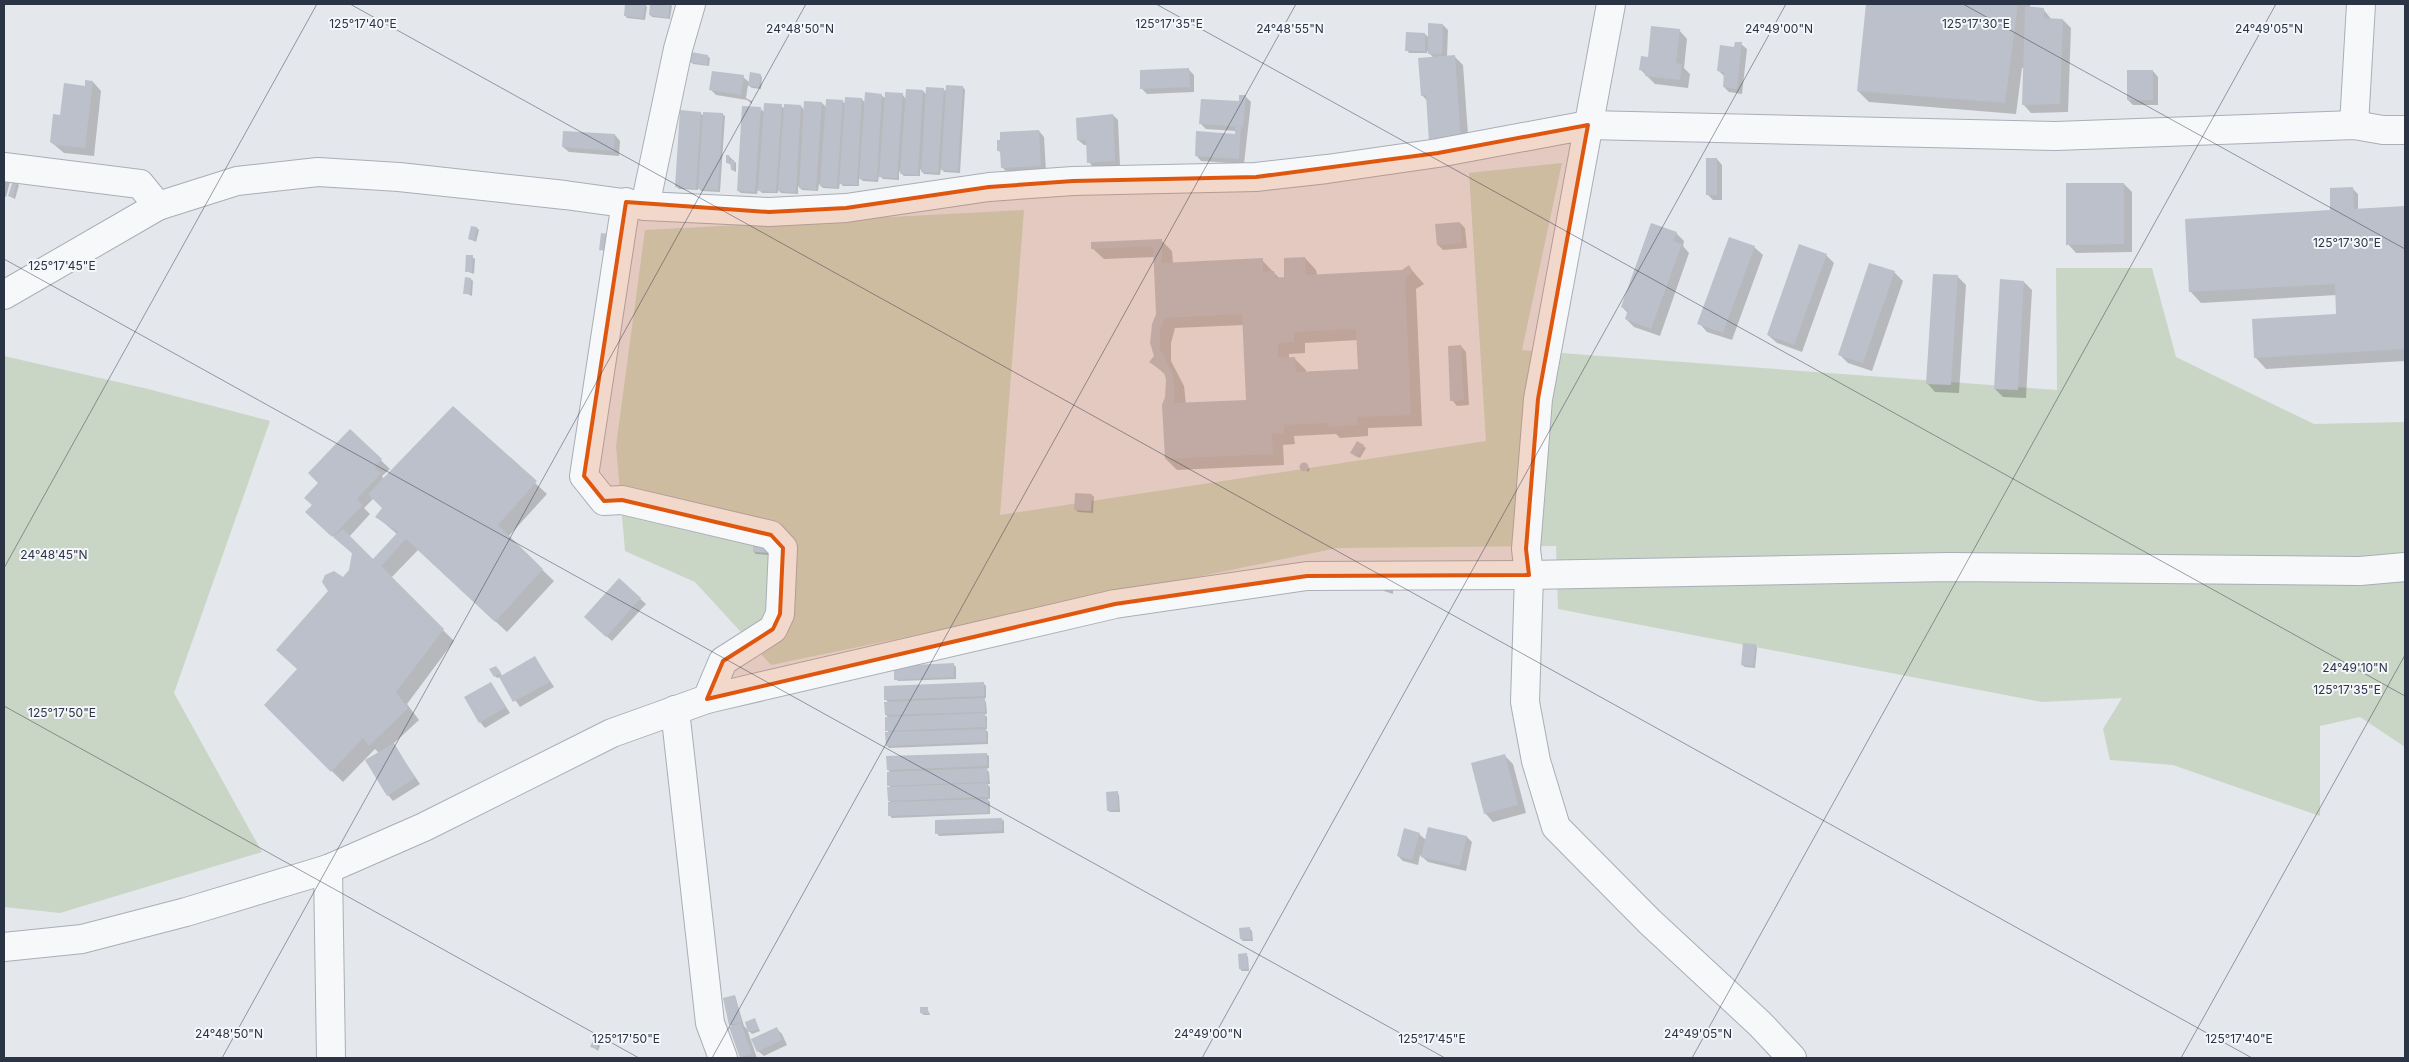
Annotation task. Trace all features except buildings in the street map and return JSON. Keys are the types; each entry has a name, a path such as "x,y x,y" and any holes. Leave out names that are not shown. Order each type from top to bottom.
{"street":[{"path":"691,4 635,204 584,476 604,501 622,500 771,535 783,548 780,614 773,629 723,661 707,699"},
{"path":"1611,4 1538,399 1526,549 1529,575 1525,702 1536,761 1556,827 1650,922 1760,1024 1792,1058"},
{"path":"2354,125 2361,4"},
{"path":"4,295 158,206 237,181 318,172 399,177 635,204 769,212 846,208 989,187 1064,181 1256,177 1438,153 1588,125 2056,136 2354,125 2383,130 2405,130"},
{"path":"4,167 140,184 158,206"},
{"path":"4,946 82,939 186,912 328,869 424,827 612,732 707,699 1125,602 1307,576 1529,575 1949,567 2360,571 2405,567"},
{"path":"675,710 710,1022 723,1058"},
{"path":"328,869 331,1058"}],"highlighted area":[{"path":"1588,125 1538,399 1526,549 1529,575 1307,576 1115,604 707,699 723,661 773,629 780,614 783,548 771,535 622,500 604,501 584,476 626,202 769,212 846,208 989,187 1073,181 1256,177 1438,153"}],"green space":[{"path":"1562,163 1522,350 2057,390 2056,268 2152,268 2176,357 2314,424 2405,422 2405,747 2360,717 2320,726 2320,816 2173,765 2110,760 2103,729 2122,698 2042,702 1558,609 1556,546 1337,548 771,665 695,582 625,551 616,446 645,230 1024,210 1000,515 1486,441 1469,173"},
{"path":"4,356 148,389 270,421 174,693 262,852 60,913 4,907"}]}
